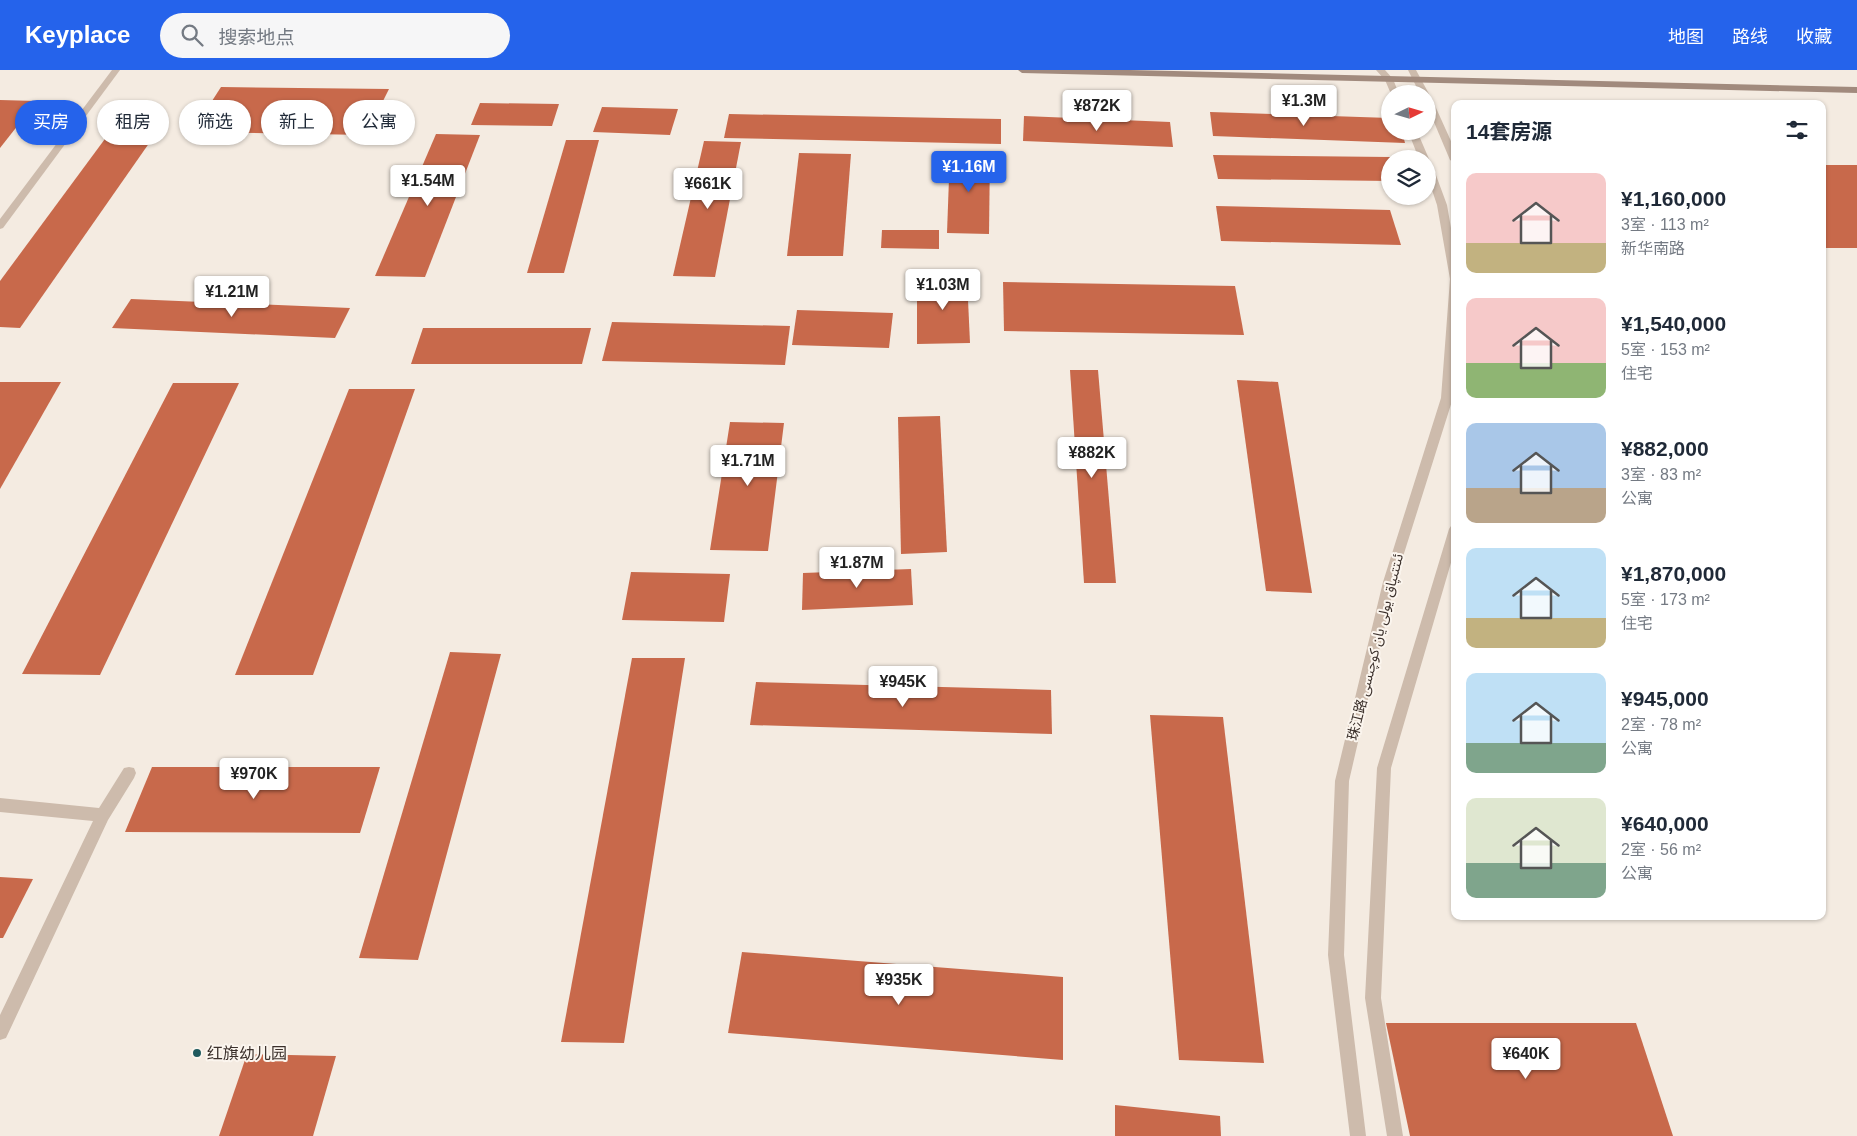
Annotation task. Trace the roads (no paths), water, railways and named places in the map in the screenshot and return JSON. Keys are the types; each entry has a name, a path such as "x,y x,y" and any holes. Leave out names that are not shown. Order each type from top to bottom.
{"main road":[{"path":"1022,70 1857,90"}],"street":[{"path":"0,226 116,70"},
{"path":"1380,70 1389,79 1392,85"},
{"path":"1412,70 1421,85"},
{"path":"1436,118 1451,151"},
{"name":"珠江路 ئىتتىپاق يولى يان كوچىسى","path":"1436,189 1442,205 1451,256"},
{"name":"珠江路 ئىتتىپاق يولى يان كوچىسى","path":"1358,1136 1336,955 1342,780 1389,582 1447,398 1451,338"},
{"path":"1394,1136 1373,998 1384,768 1451,542"},
{"path":"0,1032 103,815 129,774"},
{"path":"0,805 103,815"}],"place":[{"name":"红旗幼儿园","path":"197,1053"}]}
